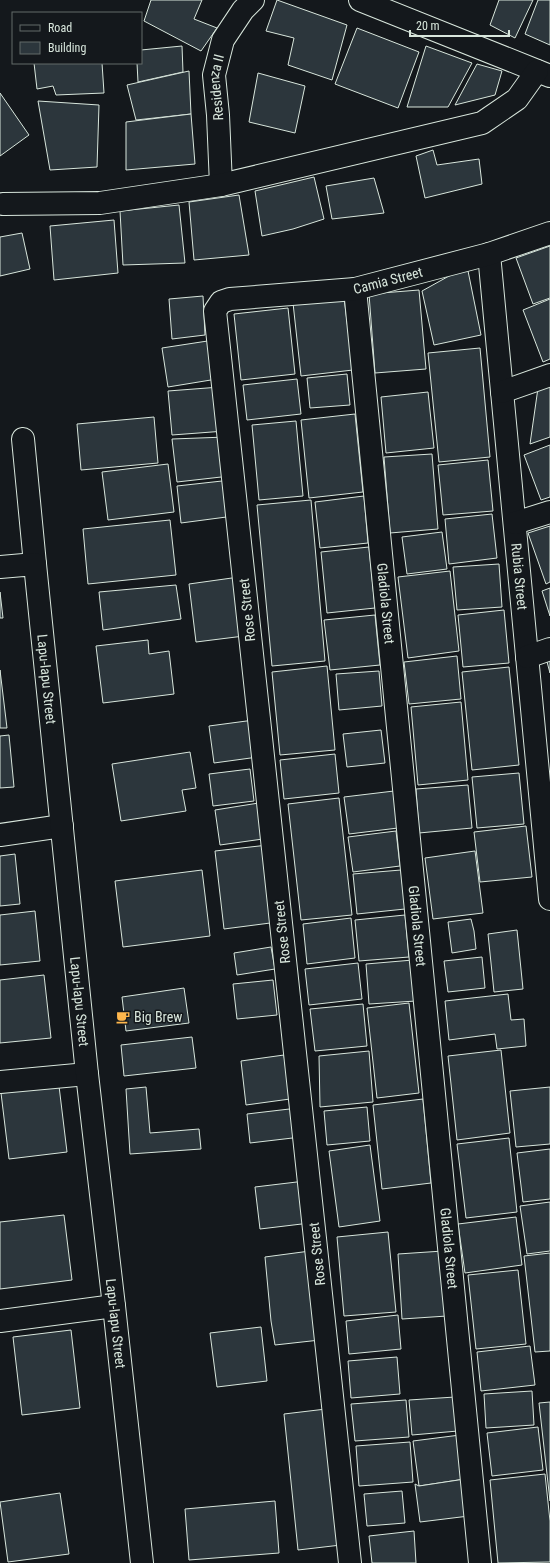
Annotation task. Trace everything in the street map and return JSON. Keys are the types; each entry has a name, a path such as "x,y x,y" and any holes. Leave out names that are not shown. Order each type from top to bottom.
{"street":[{"name":"Residenza II","path":"221,185 218,115 214,75 223,40 243,10 253,0"},
{"path":"3,204 100,203 221,185 482,123 517,99 544,73 360,0"},
{"name":"Camia Street","path":"221,302 230,298 354,289 490,254 550,233"},
{"name":"Rubia Street","path":"490,254 527,657 545,795 550,899"},
{"name":"Gladiola Street","path":"354,289 480,1563"},
{"name":"Rose Street","path":"221,302 215,311 350,1563"},
{"path":"502,392 550,375"},
{"name":"Lapu-lapu Street","path":"23,439 87,1074 142,1563"},
{"path":"515,523 550,512"},
{"path":"0,567 35,564"},
{"path":"527,657 550,649"},
{"path":"0,835 62,826"},
{"path":"0,1082 87,1074"},
{"path":"0,1321 114,1306"}],"building":[{"path":"151,0 202,0 194,19 217,28 201,51 144,21"},
{"path":"277,0 347,25 332,80 288,65 294,38 266,31"},
{"path":"499,0 533,0 515,38 490,25"},
{"path":"538,0 550,0 550,45 525,34"},
{"path":"357,28 419,52 398,108 335,84"},
{"path":"182,46 183,72 138,82 137,64 142,64 142,50"},
{"path":"426,46 472,63 448,107 407,107"},
{"path":"34,64 102,64 104,93 56,95 53,86 37,89"},
{"path":"477,64 502,71 495,95 455,105"},
{"path":"189,71 191,114 136,120 127,85"},
{"path":"258,73 305,86 295,133 249,122"},
{"path":"0,93 29,135 0,156"},
{"path":"38,101 99,105 97,167 50,170"},
{"path":"191,114 195,164 126,170 126,122"},
{"path":"433,150 437,165 479,159 482,184 425,198 416,156"},
{"path":"314,177 324,219 293,229 262,236 255,191"},
{"path":"374,178 384,213 332,219 326,186"},
{"path":"239,195 249,255 194,260 189,202"},
{"path":"179,205 185,263 123,265 120,211"},
{"path":"114,220 118,273 54,280 50,226"},
{"path":"22,233 30,269 0,276 0,237"},
{"path":"550,246 550,298 533,304 516,258"},
{"path":"467,266 481,335 434,345 422,291"},
{"path":"419,290 426,369 375,373 369,294"},
{"path":"203,296 205,335 172,339 169,299"},
{"path":"344,297 353,370 301,376 293,303"},
{"path":"550,299 550,359 543,362 523,310"},
{"path":"288,308 295,374 241,380 234,314"},
{"path":"214,340 217,379 168,387 162,348"},
{"path":"480,348 490,457 439,462 428,353"},
{"path":"347,374 350,405 310,408 307,378"},
{"path":"297,379 301,414 247,420 243,385"},
{"path":"550,384 550,437 530,444 538,388"},
{"path":"220,387 225,431 172,435 168,391"},
{"path":"428,392 434,448 386,453 381,397"},
{"path":"355,414 363,492 309,498 301,420"},
{"path":"154,417 158,463 81,470 77,424"},
{"path":"296,421 303,496 259,500 252,425"},
{"path":"226,437 230,476 177,482 172,439"},
{"path":"550,445 550,497 541,500 524,455"},
{"path":"432,454 438,529 390,533 384,457"},
{"path":"488,460 493,511 443,515 438,465"},
{"path":"168,464 174,512 108,520 102,472"},
{"path":"231,480 234,516 181,523 177,486"},
{"path":"364,496 368,543 320,548 315,502"},
{"path":"311,500 325,661 272,666 257,505"},
{"path":"492,514 497,558 449,564 445,519"},
{"path":"170,520 176,575 88,584 83,529"},
{"path":"550,526 550,582 546,584 528,533"},
{"path":"442,532 447,569 407,574 402,537"},
{"path":"369,547 375,608 327,613 321,552"},
{"path":"499,564 502,607 457,610 453,567"},
{"path":"450,571 459,651 408,658 398,577"},
{"path":"239,577 244,636 196,642 189,584"},
{"path":"176,585 181,619 103,630 99,592"},
{"path":"550,588 550,616 542,591"},
{"path":"0,592 3,618 0,618"},
{"path":"504,610 509,663 463,667 458,615"},
{"path":"375,615 380,665 330,670 324,620"},
{"path":"148,640 149,654 169,651 174,694 103,703 96,646"},
{"path":"457,656 461,699 409,704 404,662"},
{"path":"550,656 550,673 546,658"},
{"path":"327,666 335,750 280,755 272,672"},
{"path":"509,667 519,765 472,770 462,672"},
{"path":"0,670 7,728 0,728"},
{"path":"379,671 382,706 339,710 336,674"},
{"path":"461,702 468,780 418,785 411,707"},
{"path":"254,720 258,757 214,763 209,726"},
{"path":"381,730 385,763 347,767 343,734"},
{"path":"9,735 14,787 0,788 0,736"},
{"path":"190,752 196,788 182,790 186,811 121,821 112,764"},
{"path":"335,754 339,793 284,799 280,760"},
{"path":"250,769 254,801 213,806 209,774"},
{"path":"519,773 524,824 477,828 472,777"},
{"path":"468,785 472,828 419,833 416,789"},
{"path":"394,791 398,828 349,834 344,797"},
{"path":"339,798 352,915 301,920 288,804"},
{"path":"265,802 270,838 220,845 215,810"},
{"path":"526,826 532,877 480,882 474,832"},
{"path":"396,831 400,866 353,872 348,837"},
{"path":"268,845 278,922 224,929 215,851"},
{"path":"475,851 483,913 433,919 425,858"},
{"path":"15,854 20,904 0,906 0,856"},
{"path":"202,870 210,936 123,947 115,881"},
{"path":"401,870 405,909 357,914 353,874"},
{"path":"35,911 40,961 0,965 0,915"},
{"path":"405,915 409,957 359,961 355,920"},
{"path":"351,918 355,958 307,964 303,924"},
{"path":"471,919 476,949 452,953 448,922"},
{"path":"517,930 523,989 494,992 488,934"},
{"path":"271,947 275,969 237,975 234,953"},
{"path":"482,957 485,988 448,992 444,961"},
{"path":"413,960 416,1001 369,1004 366,964"},
{"path":"358,963 362,999 309,1005 305,969"},
{"path":"44,975 51,1038 0,1043 0,980"},
{"path":"273,980 277,1015 237,1019 233,984"},
{"path":"184,988 189,1023 126,1031 122,997"},
{"path":"508,994 511,1020 524,1019 526,1046 497,1049 495,1034 449,1040 445,1001"},
{"path":"409,1003 419,1093 377,1098 367,1008"},
{"path":"363,1004 367,1046 315,1051 310,1009"},
{"path":"192,1037 196,1068 124,1076 121,1045"},
{"path":"501,1050 510,1133 457,1140 448,1056"},
{"path":"369,1051 373,1102 320,1107 319,1056"},
{"path":"284,1055 290,1099 246,1105 241,1061"},
{"path":"59,1086 67,1152 9,1159 1,1093"},
{"path":"146,1087 150,1133 199,1129 201,1149 130,1154 126,1089"},
{"path":"550,1087 550,1144 516,1147 510,1091"},
{"path":"423,1099 431,1183 382,1189 373,1105"},
{"path":"367,1107 370,1141 327,1145 324,1111"},
{"path":"298,1108 301,1137 250,1143 247,1114"},
{"path":"509,1138 517,1212 466,1218 457,1144"},
{"path":"370,1145 380,1221 339,1227 329,1151"},
{"path":"550,1149 550,1199 523,1202 517,1153"},
{"path":"305,1181 310,1223 260,1229 255,1187"},
{"path":"550,1202 550,1251 527,1254 520,1206"},
{"path":"64,1215 72,1280 0,1289 0,1222"},
{"path":"516,1217 522,1265 465,1273 458,1224"},
{"path":"388,1232 396,1312 344,1316 337,1237"},
{"path":"310,1251 320,1340 275,1345 271,1321 265,1257"},
{"path":"443,1251 447,1316 402,1319 398,1254"},
{"path":"550,1253 550,1351 535,1352 524,1256"},
{"path":"518,1270 526,1344 476,1349 468,1275"},
{"path":"398,1315 401,1349 349,1354 346,1321"},
{"path":"261,1327 267,1381 217,1387 210,1333"},
{"path":"71,1330 80,1408 22,1415 13,1337"},
{"path":"530,1346 535,1385 481,1391 477,1352"},
{"path":"397,1357 400,1394 351,1398 348,1361"},
{"path":"532,1391 534,1425 486,1428 484,1394"},
{"path":"455,1397 458,1431 412,1435 409,1400"},
{"path":"406,1400 409,1437 355,1441 351,1404"},
{"path":"550,1402 550,1501 539,1403"},
{"path":"326,1409 341,1545 298,1550 284,1414"},
{"path":"538,1427 543,1470 492,1476 487,1433"},
{"path":"460,1435 465,1479 419,1486 413,1441"},
{"path":"410,1442 413,1482 359,1486 356,1446"},
{"path":"545,1474 550,1521 550,1562 498,1563 490,1480"},
{"path":"465,1479 469,1516 420,1522 415,1484 419,1486"},
{"path":"402,1491 405,1523 367,1526 364,1494"},
{"path":"60,1493 69,1554 8,1562 0,1502"},
{"path":"275,1501 279,1553 189,1560 185,1509"},
{"path":"414,1531 416,1563 372,1563 369,1536"}],"place":[{"name":"Big Brew","path":"123,1017"}]}
